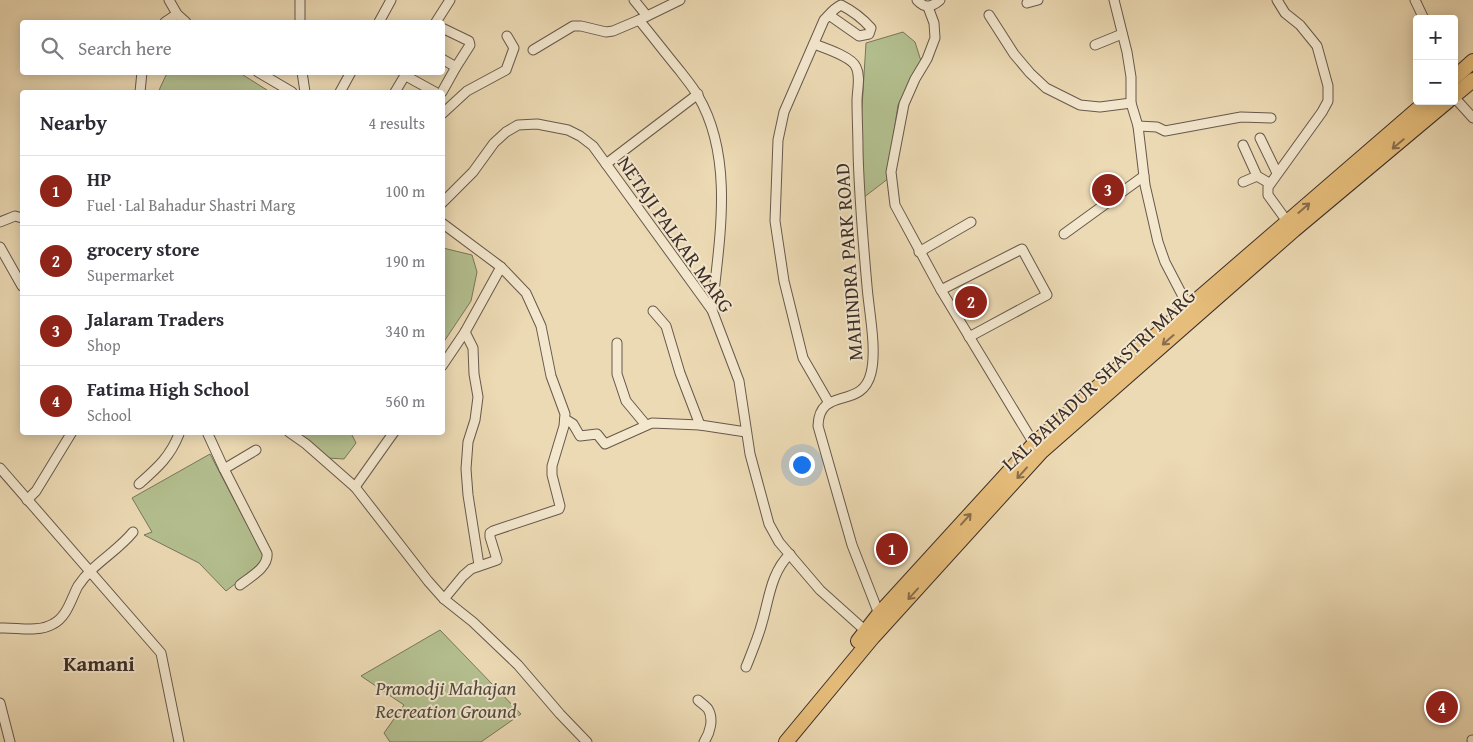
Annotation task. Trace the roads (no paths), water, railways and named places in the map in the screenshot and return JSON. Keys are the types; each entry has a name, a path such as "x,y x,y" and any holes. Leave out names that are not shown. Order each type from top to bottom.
{"main road":[{"path":"1458,74 1473,61"},
{"path":"1458,93 1473,80"},
{"name":"LAL BAHADUR SHASTRI MARG","path":"1414,122 1425,105"},
{"name":"LAL BAHADUR SHASTRI MARG","path":"775,742 869,634 1038,448 1343,181 1414,122 1442,105"},
{"name":"LAL BAHADUR SHASTRI MARG","path":"786,742 869,634 879,614 954,540"}],"street":[{"path":"168,0 177,14 184,20"},
{"path":"300,0 300,20"},
{"path":"380,20 391,0"},
{"path":"437,20 450,0"},
{"path":"634,0 643,18 698,94 710,118 721,184 720,228 712,310"},
{"path":"533,50 573,26 606,32 613,31 680,0"},
{"path":"918,0 922,5 928,7 940,0"},
{"path":"1027,2 1038,0"},
{"path":"1114,0 1131,77 1130,103 1138,126 1144,176 1158,242 1165,262 1192,312"},
{"path":"1276,0 1285,13 1300,25 1317,46 1328,86 1328,102 1268,186 1268,195 1291,226"},
{"path":"1415,0 1422,15"},
{"path":"928,7 934,23 935,38 904,104 891,172 895,205 940,290 1038,448"},
{"path":"168,20 177,14"},
{"path":"829,15 784,112 778,140 775,221 784,281 803,358 829,403 818,415 818,426 852,545 879,614"},
{"path":"989,15 1014,54 1046,88 1080,105 1100,107 1130,103"},
{"path":"443,90 470,43 445,30"},
{"path":"1095,45 1122,34"},
{"path":"445,111 467,91 506,70 514,48 507,36"},
{"name":"MAHINDRA PARK ROAD","path":"814,44 847,58 855,64 859,73 857,101 860,213 874,358 867,385 860,392 832,400 829,403"},
{"path":"445,61 456,67"},
{"path":"140,90 142,75"},
{"path":"263,75 289,90"},
{"path":"302,75 304,90"},
{"path":"341,90 349,75"},
{"path":"396,90 405,75"},
{"path":"408,75 432,90"},
{"path":"606,164 698,94"},
{"path":"1458,101 1473,118"},
{"path":"1138,126 1157,127 1165,131 1241,117 1271,118"},
{"name":"NETAJI PALKAR MARG","path":"445,200 473,172 494,143 506,132 518,125 537,124 568,130 593,146 712,310 739,381 750,454 769,524 779,542 820,590 869,634"},
{"path":"1260,138 1277,173"},
{"path":"1243,145 1257,176 1269,183"},
{"path":"1064,234 1144,176"},
{"path":"1243,182 1257,176"},
{"path":"0,222 15,216 20,217"},
{"path":"920,252 971,222"},
{"path":"444,598 463,576 479,565 497,560 490,537 492,531 559,509 552,466 565,420 565,414 551,376 541,326 526,293 501,267 445,225"},
{"path":"0,247 20,282"},
{"path":"940,290 1022,249 1047,296 969,337"},
{"path":"445,362 465,332 501,267"},
{"path":"653,311 666,326 680,373 700,425"},
{"path":"465,332 473,348 474,374 478,397 476,420 468,442 466,469 468,495 479,565"},
{"path":"618,343 617,374 626,401 646,425"},
{"path":"565,420 573,424 580,436 597,434 605,444 652,423 700,425 746,432"},
{"path":"27,500 36,491 70,435"},
{"path":"139,484 166,459 179,435"},
{"path":"208,435 268,553 265,565 240,585"},
{"path":"293,435 355,488 382,520 412,563 444,598 473,622 518,665 587,742"},
{"path":"355,488 392,435"},
{"path":"224,469 256,450"},
{"path":"0,468 162,653 179,742"},
{"path":"0,628 41,628 54,624 63,616 79,586 90,571 133,532"},
{"path":"746,667 771,595 774,578 780,564 790,554"},
{"path":"698,700 709,710 711,723 710,733 704,742"},
{"path":"0,703 10,742"}],"place":[{"name":"Jalaram Traders","path":"1108,190"},
{"name":"grocery store","path":"971,302"},
{"name":"HP","path":"892,549"},
{"name":"Fatima High School","path":"1442,707"}],"district":[{"name":"Kamani","path":"99,663"}],"park label":[{"name":"Pramodji Mahajan Recreation Ground","path":"446,698"}]}
